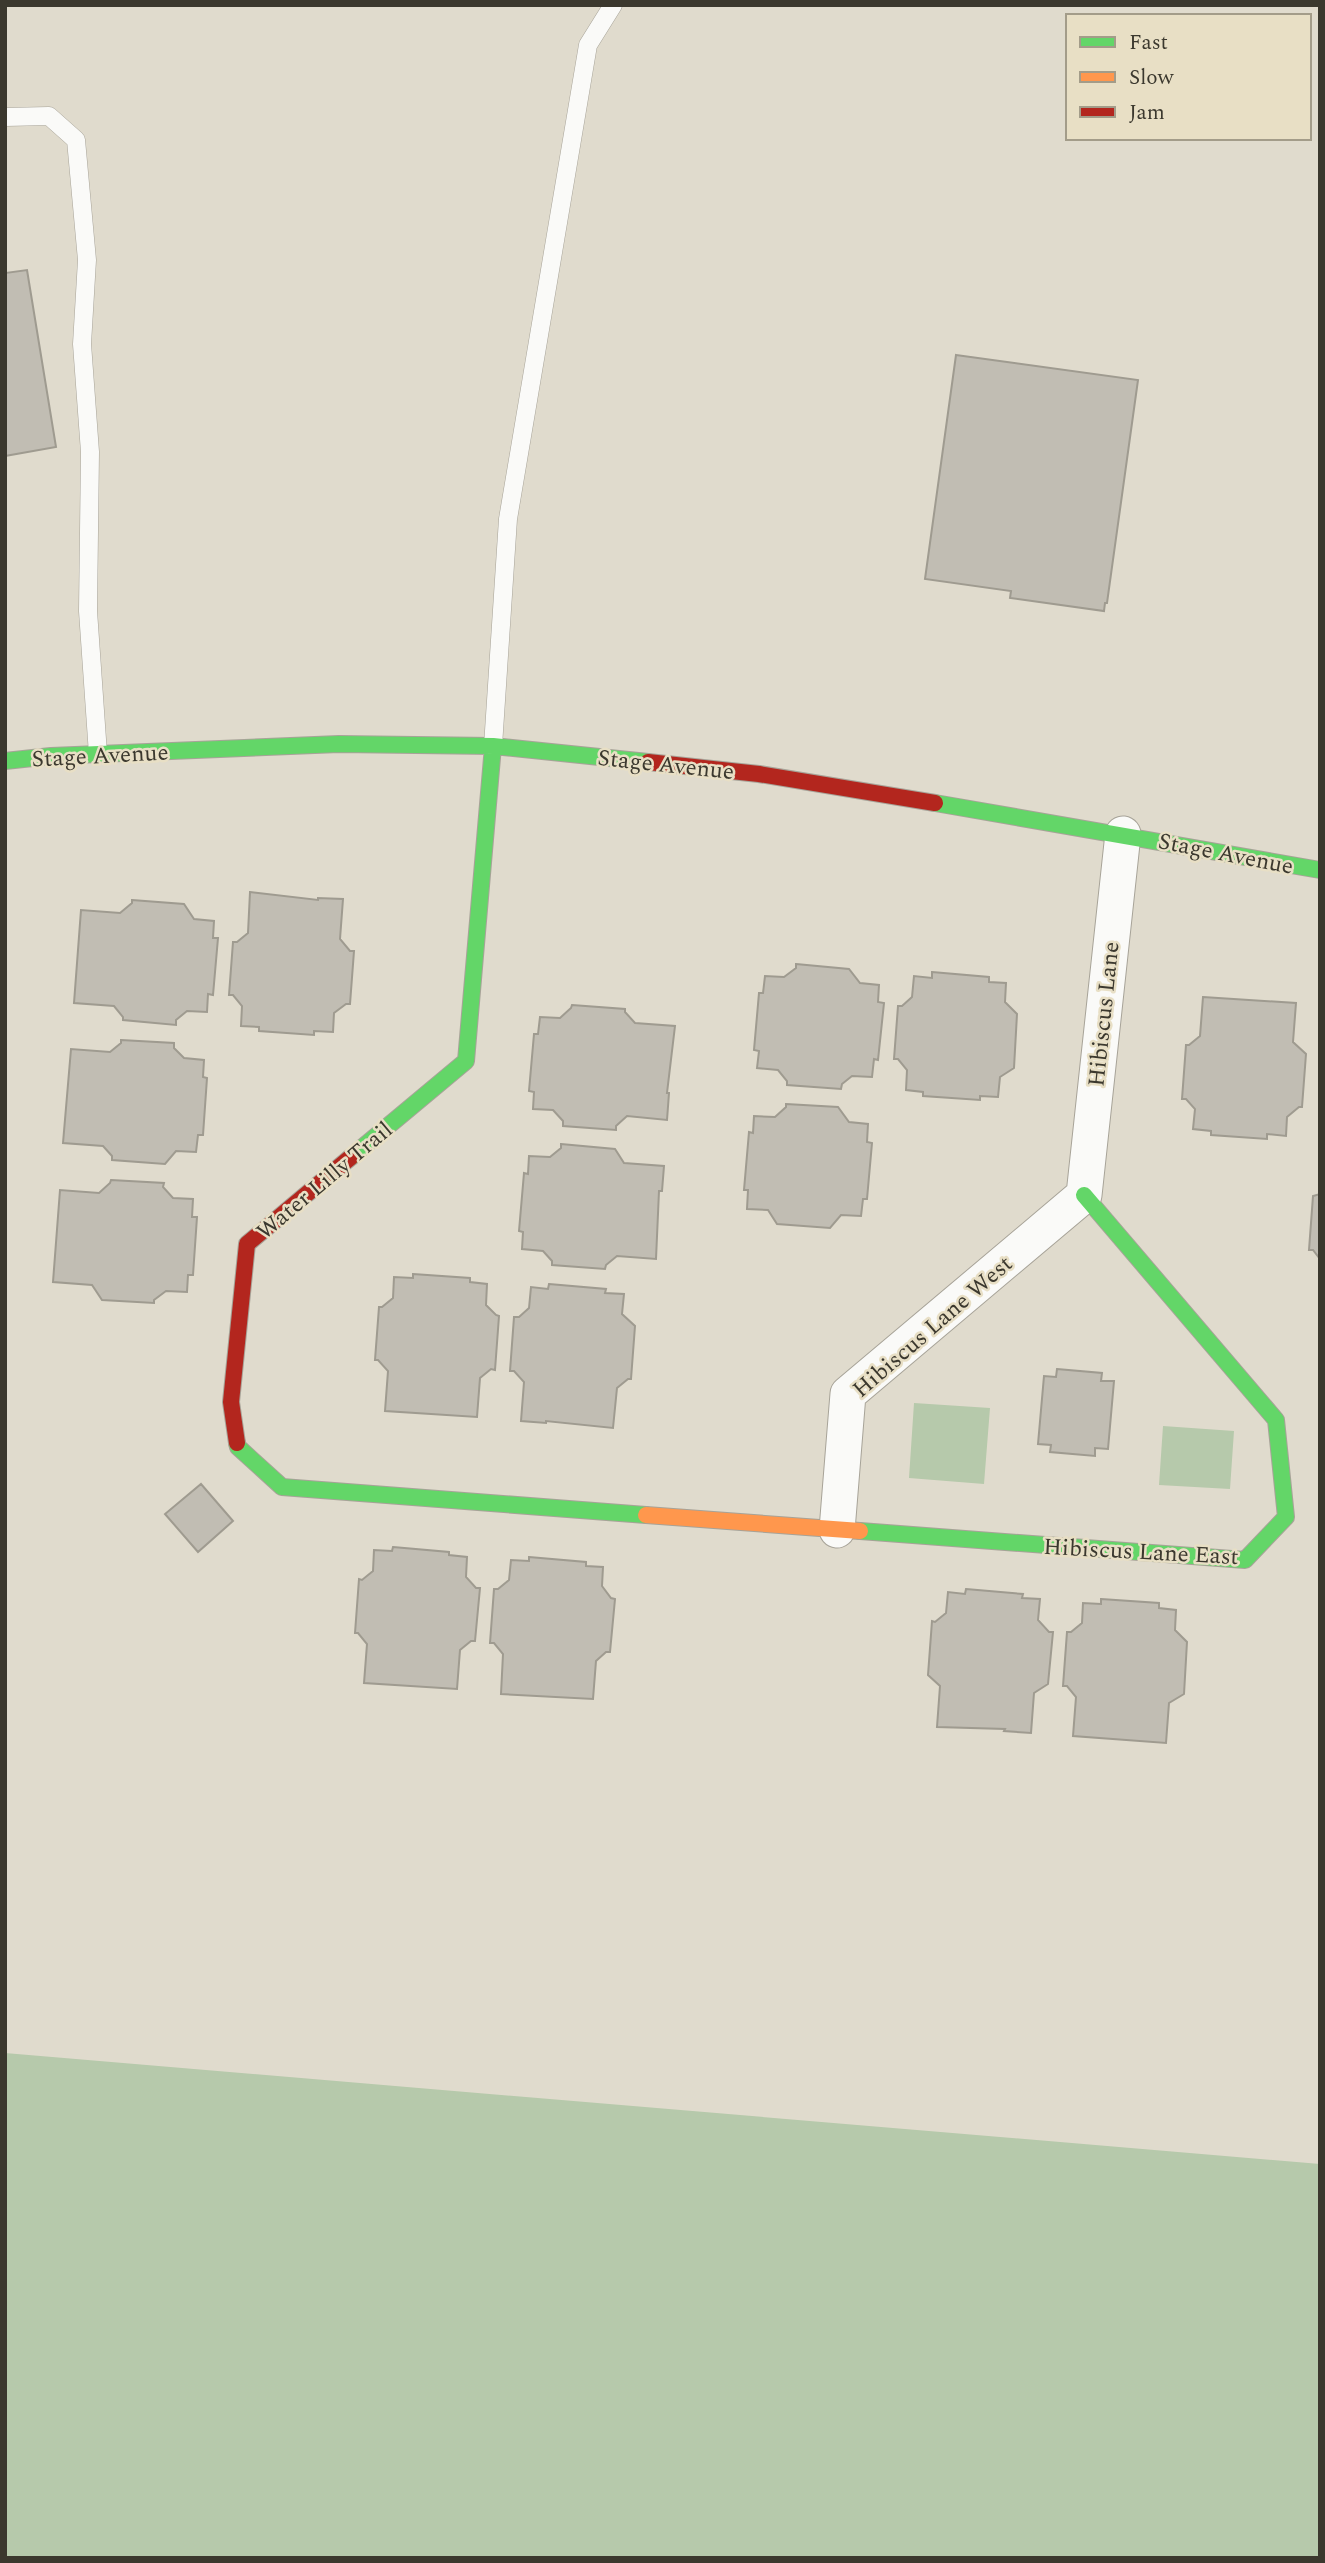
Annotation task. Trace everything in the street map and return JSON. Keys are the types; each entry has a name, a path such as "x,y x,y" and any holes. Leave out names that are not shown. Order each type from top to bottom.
{"street":[{"name":"Stage Avenue","path":"5,761 98,754 339,744 493,746 759,774 1123,834 1320,870"},
{"name":"Water Lilly Trail","path":"493,746 466,1061 247,1244 231,1402 239,1447 282,1487 837,1530"},
{"name":"Hibiscus Lane","path":"1084,1195 1123,834"},
{"name":"Hibiscus Lane West","path":"837,1530 848,1394 1084,1195"},
{"name":"Hibiscus Lane East","path":"837,1530 1245,1560 1286,1517 1276,1420 1084,1195"}],"lane":[{"path":"493,746 508,519 587,45 613,5"},
{"path":"5,117 49,116 76,140 87,260 82,344 90,452 88,611 98,754"}],"green space":[{"path":"914,1403 990,1408 984,1484 909,1478"},
{"path":"1163,1426 1234,1431 1230,1489 1159,1485"},
{"path":"5,2053 1320,2164 1320,2558 5,2558"}],"building":[{"path":"27,270 56,447 5,456 5,273"},
{"path":"956,355 1138,380 1104,611 1010,598 1011,591 925,579"},
{"path":"250,892 318,900 343,899 340,939 350,951 354,951 350,1004 334,1013 333,1032 314,1031 314,1035 259,1031 259,1027 241,1026 242,1006 233,995 229,995 233,942 248,933"},
{"path":"132,900 184,904 194,919 214,921 213,938 218,938 213,995 208,994 207,1012 187,1011 176,1020 176,1025 123,1020 114,1006 74,1003 81,910 120,913"},
{"path":"796,964 849,969 860,983 879,985 878,1002 884,1003 878,1060 874,1059 872,1077 852,1076 842,1084 841,1089 787,1085 778,1070 757,1068 759,1051 754,1050 759,993 763,993 765,976 784,977 796,968"},
{"path":"932,972 989,977 989,982 1006,983 1005,1002 1017,1014 1014,1068 1000,1077 998,1097 980,1096 980,1100 923,1096 923,1092 906,1090 907,1070 898,1059 894,1059 898,1006 902,1006 912,997 914,976 932,978"},
{"path":"1203,997 1296,1003 1293,1042 1306,1054 1302,1107 1287,1117 1286,1136 1267,1134 1267,1139 1211,1135 1211,1131 1193,1129 1195,1109 1186,1099 1182,1099 1186,1045 1200,1036"},
{"path":"572,1005 625,1009 635,1023 675,1026 667,1093 667,1120 627,1116 616,1126 616,1130 563,1126 563,1121 553,1110 533,1109 534,1092 529,1091 534,1034 538,1034 540,1017 560,1018"},
{"path":"121,1040 174,1043 174,1048 184,1058 204,1060 203,1077 207,1078 203,1135 198,1135 196,1152 176,1151 165,1164 112,1160 112,1156 103,1146 63,1143 71,1049 110,1052"},
{"path":"786,1104 838,1107 849,1122 868,1124 867,1142 872,1143 867,1199 863,1199 861,1216 841,1215 830,1228 777,1224 768,1210 747,1209 748,1190 744,1190 749,1132 753,1133 754,1116 775,1117"},
{"path":"561,1144 615,1149 624,1163 664,1166 662,1191 659,1191 656,1259 617,1256 605,1269 552,1265 552,1261 543,1251 522,1249 523,1232 519,1231 524,1173 528,1174 529,1156 550,1157 561,1148"},
{"path":"111,1180 164,1183 163,1187 173,1198 193,1199 192,1217 197,1217 193,1275 188,1275 187,1292 166,1291 154,1300 154,1303 102,1300 92,1285 53,1282 60,1190 99,1193"},
{"path":"1320,1194 1320,1259 1313,1250 1309,1250 1313,1196"},
{"path":"413,1274 470,1278 470,1282 487,1284 486,1305 499,1316 495,1370 491,1369 480,1378 477,1417 385,1411 388,1371 375,1360 379,1307 393,1298 394,1277 413,1278"},
{"path":"549,1284 606,1289 605,1293 624,1294 622,1314 635,1326 631,1379 617,1388 613,1428 521,1421 524,1382 514,1371 510,1371 514,1317 519,1317 529,1308 531,1287 548,1289"},
{"path":"1057,1369 1102,1373 1101,1381 1114,1381 1108,1449 1095,1448 1095,1456 1050,1452 1051,1445 1038,1444 1044,1376 1056,1377"},
{"path":"201,1484 233,1521 198,1552 165,1514"},
{"path":"393,1547 449,1552 449,1555 467,1557 466,1577 476,1588 480,1588 475,1641 460,1650 457,1689 364,1683 367,1644 355,1633 359,1579 362,1580 373,1571 374,1550 392,1551"},
{"path":"529,1557 586,1562 586,1566 603,1567 602,1586 611,1598 615,1599 610,1652 606,1652 596,1661 593,1699 501,1694 503,1654 494,1643 490,1643 494,1589 509,1580 511,1560 529,1561"},
{"path":"966,1589 1023,1594 1022,1598 1040,1599 1038,1620 1049,1632 1053,1632 1048,1684 1034,1693 1031,1733 1004,1731 1005,1729 937,1727 940,1686 928,1675 932,1621 935,1622 946,1613 948,1592 965,1594"},
{"path":"1101,1599 1159,1603 1159,1608 1176,1610 1175,1630 1187,1642 1184,1694 1169,1703 1166,1743 1073,1736 1076,1697 1067,1686 1063,1686 1067,1632 1082,1623 1083,1603 1101,1604"}],"traffic: fast":[{"path":"5,761 51,756 339,744 493,746 648,762"},
{"path":"351,1157 466,1061 493,746"},
{"path":"935,803 1320,870"},
{"path":"860,1531 1245,1560 1286,1517 1276,1420 1084,1195"},
{"path":"237,1443 238,1447 282,1487 646,1515"}],"traffic: slow":[{"path":"646,1515 860,1531"}],"traffic: jam":[{"path":"648,762 759,774 935,803"},
{"path":"237,1443 231,1402 247,1244 351,1157"}]}
